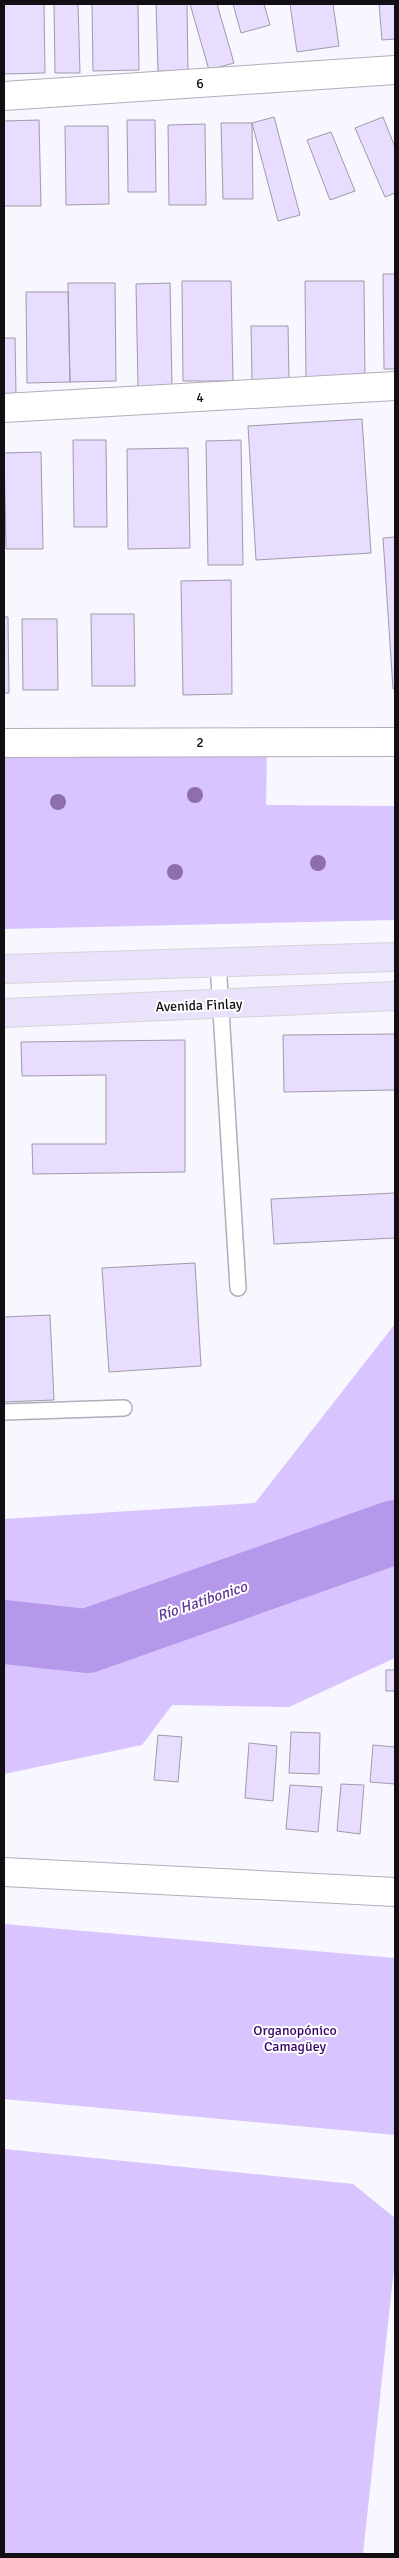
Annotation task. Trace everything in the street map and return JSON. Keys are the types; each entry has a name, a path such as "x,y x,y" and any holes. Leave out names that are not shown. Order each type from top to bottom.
{"main road":[{"path":"4,969 395,957"},
{"name":"Avenida Finlay","path":"4,1013 395,996"}],"street":[{"name":"6","path":"4,96 395,70"},
{"name":"4","path":"4,408 395,386"},
{"name":"2","path":"4,742 395,742"},
{"path":"4,1872 395,1892"}],"lane":[{"path":"218,962 238,1288"},
{"path":"4,1412 124,1408"}],"green space":[{"path":"267,749 266,805 395,806 395,920 4,929 4,751"},
{"path":"395,1324 395,1658 289,1707 172,1705 142,1745 4,1774 4,1519 255,1503"},
{"name":"Organopónico Camagüey","path":"4,1924 395,1958 395,2135 4,2099"},
{"path":"4,2149 353,2184 395,2218 395,2259 363,2554 4,2554"}],"building":[{"path":"4,4 44,4 45,73 4,74"},
{"path":"54,4 78,4 80,73 55,73"},
{"path":"92,4 138,4 139,70 93,71"},
{"path":"156,4 187,4 188,71 158,71"},
{"path":"190,4 217,4 234,63 209,70"},
{"path":"233,4 264,4 270,25 241,33"},
{"path":"290,4 333,4 339,46 297,52"},
{"path":"379,4 395,4 395,39 382,40"},
{"path":"274,117 300,215 278,221 252,123"},
{"path":"383,117 395,147 395,193 385,197 355,128"},
{"path":"39,120 41,206 4,206 4,121"},
{"path":"127,120 155,120 156,192 128,192"},
{"path":"221,123 252,123 253,199 223,199"},
{"path":"205,124 206,205 169,205 168,125"},
{"path":"65,126 108,126 109,204 66,205"},
{"path":"331,132 355,191 330,200 307,140"},
{"path":"383,274 395,274 395,369 384,369"},
{"path":"182,281 231,281 233,381 183,381"},
{"path":"305,281 364,281 365,379 306,380"},
{"path":"68,283 115,283 116,381 70,382"},
{"path":"170,283 172,387 138,388 136,284"},
{"path":"26,292 68,292 70,382 27,383"},
{"path":"251,326 288,326 289,379 252,380"},
{"path":"4,338 15,338 16,395 4,395"},
{"path":"362,419 371,553 256,560 248,426"},
{"path":"73,440 106,440 107,527 74,527"},
{"path":"241,440 243,565 208,565 206,441"},
{"path":"188,448 190,548 128,549 127,449"},
{"path":"41,452 43,549 6,549 4,453"},
{"path":"395,537 395,688 393,689 383,538"},
{"path":"231,580 232,694 183,695 181,581"},
{"path":"91,614 134,614 135,686 92,686"},
{"path":"4,617 8,617 9,693 4,693"},
{"path":"22,619 57,619 58,690 23,690"},
{"path":"395,1034 395,1090 284,1092 283,1035"},
{"path":"185,1040 185,1172 33,1174 32,1144 106,1144 106,1075 22,1076 21,1042"},
{"path":"395,1193 395,1238 274,1244 271,1199"},
{"path":"195,1263 201,1366 109,1372 102,1268"},
{"path":"50,1315 54,1400 4,1402 4,1317"},
{"path":"386,1670 395,1670 395,1691 386,1691"},
{"path":"291,1732 320,1733 319,1774 289,1773"},
{"path":"158,1735 182,1737 178,1782 154,1780"},
{"path":"249,1743 277,1746 273,1801 245,1798"},
{"path":"373,1745 395,1747 395,1784 370,1782"},
{"path":"341,1784 364,1785 360,1834 337,1831"},
{"path":"290,1785 322,1787 318,1832 286,1829"}],"waterway":[{"name":"Río Hatibonico","path":"4,1632 87,1641 395,1532"}]}
